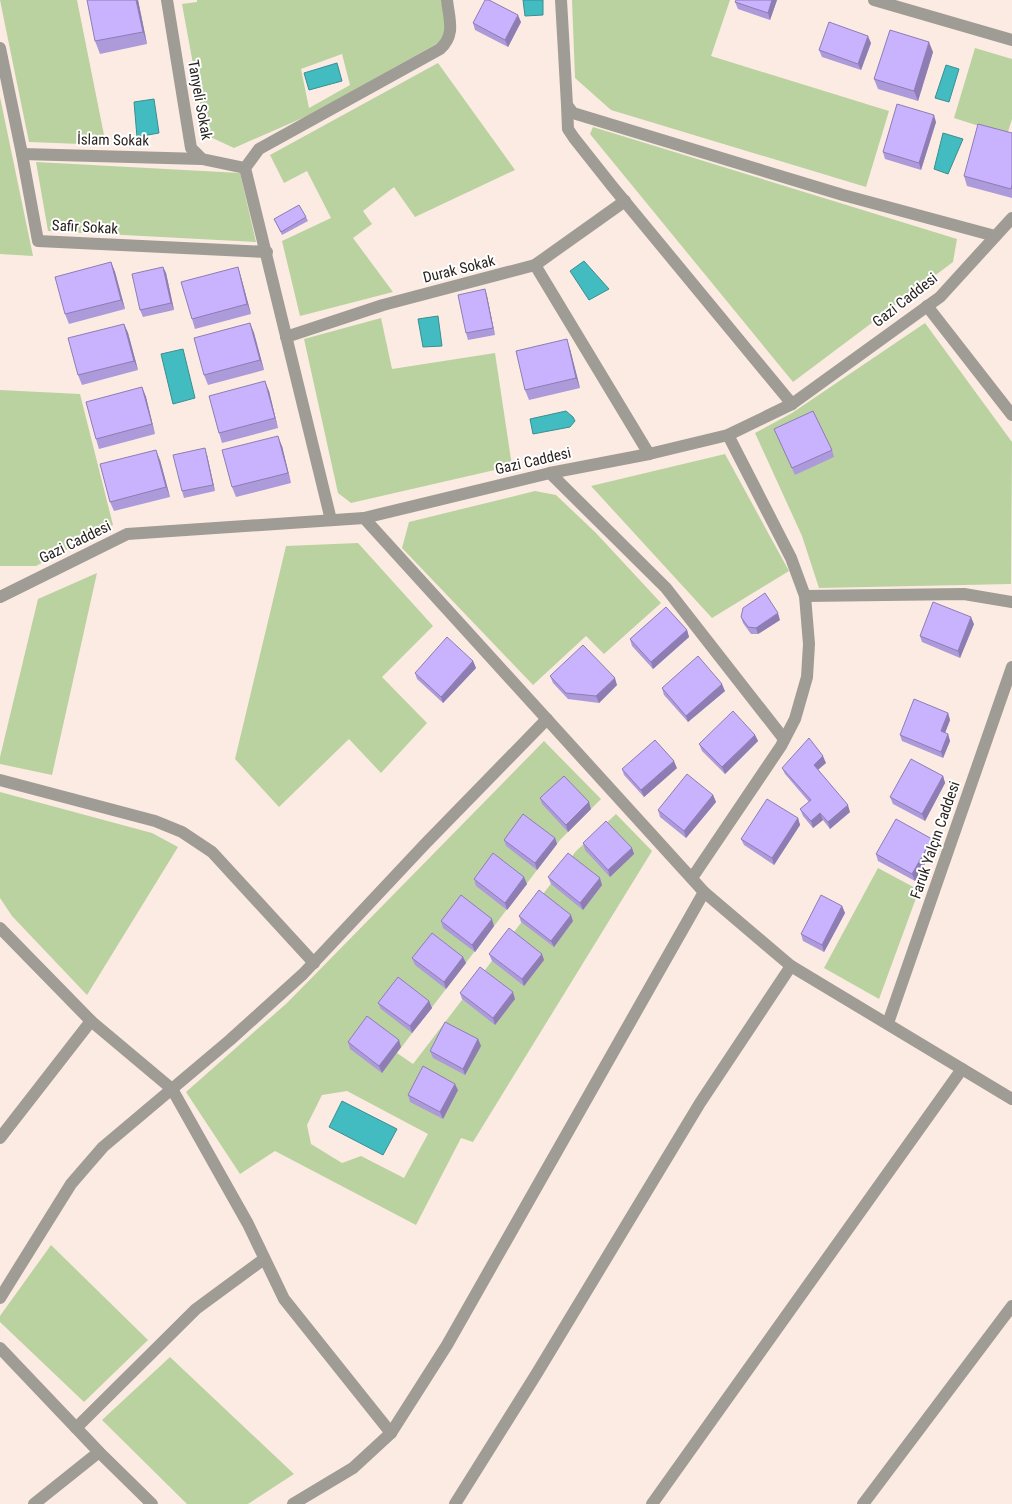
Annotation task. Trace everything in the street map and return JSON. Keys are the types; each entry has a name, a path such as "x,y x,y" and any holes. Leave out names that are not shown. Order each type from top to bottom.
{"street":[{"name":"Tanyeli Sokak","path":"167,0 191,148 202,159 245,168"},
{"path":"331,520 245,168 259,149 440,49 448,42 451,32 447,0"},
{"path":"561,0 568,129 792,404"},
{"path":"874,0 1012,40"},
{"name":"Safir Sokak","path":"0,48 38,241 267,252"},
{"path":"566,105 573,113 843,195 995,236"},
{"name":"İslam Sokak","path":"22,154 202,159"},
{"name":"Durak Sokak","path":"286,337 383,305 535,265 625,201"},
{"name":"Gazi Caddesi","path":"0,597 127,534 364,518 550,473 649,454 728,435 792,404 940,297 1012,218"},
{"path":"535,265 649,454"},
{"path":"927,306 1012,415"},
{"path":"692,878 784,739 795,719 807,677 809,644 806,596 791,558 728,435"},
{"path":"550,473 666,588 784,739"},
{"path":"364,518 704,892 791,966 1012,1099"},
{"path":"0,589 15,590"},
{"path":"806,596 964,594 1012,602"},
{"name":"Faruk Yalçın Caddesi","path":"888,1024 1012,667"},
{"path":"0,1298 71,1184 104,1147 237,1034 303,974 426,843 547,719"},
{"path":"0,780 155,821 182,832 212,852 314,962"},
{"path":"293,1504 353,1468 391,1433 447,1345 704,892"},
{"path":"0,928 91,1021 172,1089 248,1224 284,1299 391,1433"},
{"path":"455,1504 537,1373 695,1112 791,966"},
{"path":"0,1138 91,1021"},
{"path":"652,1504 962,1069"},
{"path":"76,1428 196,1309 264,1259"},
{"path":"863,1504 1012,1306"},
{"path":"0,1348 99,1452 152,1504"},
{"path":"34,1504 99,1452"}],"green space":[{"path":"0,0 77,0 106,145 29,142"},
{"path":"197,0 441,0 447,32 438,43 307,116 234,148 206,135 182,4 197,2","holes":["342,54 350,85 309,108 301,69"]},
{"path":"572,0 730,0 711,56 889,111 866,187 611,110 575,78"},
{"path":"975,48 1012,59 1012,119 1007,135 954,118"},
{"path":"438,63 515,170 415,217 394,187 363,211 372,224 353,238 393,292 300,316 282,241 331,218 307,171 284,183 270,155"},
{"path":"0,97 33,256 0,254"},
{"path":"593,127 957,239 953,262 793,382 590,134"},
{"path":"36,162 240,173 256,242 48,231"},
{"path":"381,318 392,369 495,353 512,466 351,503 338,493 304,339"},
{"path":"925,323 1012,442 1011,584 819,588 802,536 755,433 792,413"},
{"path":"0,390 80,394 113,525 36,566 0,566"},
{"path":"725,454 789,571 712,618 591,486"},
{"path":"535,491 556,495 596,533 661,603 604,654 586,636 533,685 402,548 409,522"},
{"path":"358,543 433,626 382,677 427,723 381,773 349,739 279,807 235,759 286,546"},
{"path":"97,573 52,775 0,764 0,757 38,599"},
{"path":"544,741 601,799 560,840 397,1053 413,1064 576,851 616,814 652,851 473,1142 461,1138 416,1225 275,1151 240,1174 186,1092 287,1003","holes":["347,1091 428,1134 404,1178 361,1156 342,1163 311,1144 307,1125 322,1095"]},
{"path":"0,792 152,833 178,847 87,995 12,916 0,898"},
{"path":"878,868 919,890 879,999 824,968"},
{"path":"51,1245 148,1340 84,1402 0,1322 0,1316"},
{"path":"170,1357 294,1474 248,1504 187,1504 102,1420"}],"water":[{"path":"523,0 543,0 543,15 525,16"},
{"path":"337,63 342,81 309,90 304,73"},
{"path":"946,65 959,69 949,102 935,98"},
{"path":"154,99 159,133 137,137 134,102"},
{"path":"943,133 963,139 948,174 934,169"},
{"path":"584,261 609,289 589,300 570,271"},
{"path":"438,316 442,346 423,347 418,319"},
{"path":"183,349 195,398 173,404 161,354"},
{"path":"566,411 575,421 570,427 533,434 530,419"},
{"path":"342,1101 397,1129 383,1155 329,1127"}],"building":[{"path":"87,0 136,0 143,32 95,41"},
{"path":"485,0 489,0 518,15 505,40 473,23"},
{"path":"736,0 772,0 768,13 735,2"},
{"path":"829,22 868,36 858,64 819,50"},
{"path":"890,30 929,42 914,91 874,79"},
{"path":"897,104 934,115 919,163 883,152"},
{"path":"978,124 1012,133 1011,189 964,176"},
{"path":"299,205 306,217 281,232 274,219"},
{"path":"111,262 121,300 65,314 55,277"},
{"path":"163,267 171,303 140,310 132,274"},
{"path":"238,267 247,304 192,319 181,282"},
{"path":"485,289 493,328 466,333 458,295"},
{"path":"250,323 260,360 204,375 194,338"},
{"path":"124,324 134,361 78,375 68,338"},
{"path":"567,339 576,378 525,390 516,351"},
{"path":"265,381 275,418 219,433 209,396"},
{"path":"142,387 152,424 96,439 86,402"},
{"path":"813,411 832,450 792,468 774,429"},
{"path":"278,436 288,473 232,487 222,450"},
{"path":"205,448 213,485 182,491 173,455"},
{"path":"156,450 166,487 110,502 100,464"},
{"path":"765,593 778,613 756,628 748,627 741,617 743,608"},
{"path":"933,602 971,617 958,651 920,636"},
{"path":"666,607 687,630 651,662 630,639"},
{"path":"447,637 473,661 441,697 415,673"},
{"path":"583,645 615,678 596,696 566,693 550,676"},
{"path":"698,656 722,684 686,716 662,688"},
{"path":"914,699 948,713 941,731 948,734 941,752 900,735"},
{"path":"733,711 755,735 722,767 699,744"},
{"path":"809,738 823,756 814,765 848,805 828,822 820,813 811,821 800,809 811,800 782,768"},
{"path":"655,740 674,761 641,790 622,769"},
{"path":"911,759 943,776 922,814 890,797"},
{"path":"687,774 713,795 684,831 658,810"},
{"path":"564,776 589,802 566,825 540,798"},
{"path":"767,799 798,818 772,858 741,839"},
{"path":"523,814 555,838 535,863 504,840"},
{"path":"896,819 932,839 912,874 876,854"},
{"path":"606,821 632,848 608,870 583,843"},
{"path":"493,853 524,877 505,903 474,879"},
{"path":"568,853 600,878 580,903 548,877"},
{"path":"539,890 571,915 551,941 519,916"},
{"path":"461,895 492,919 472,945 441,921"},
{"path":"821,895 842,906 822,945 801,934"},
{"path":"509,928 542,954 522,979 489,954"},
{"path":"432,933 463,957 444,982 412,958"},
{"path":"480,967 513,992 493,1018 460,993"},
{"path":"398,977 429,1001 410,1026 378,1003"},
{"path":"367,1016 399,1040 379,1066 348,1042"},
{"path":"445,1022 478,1039 463,1069 430,1051"},
{"path":"423,1066 455,1084 440,1112 408,1095"}]}
